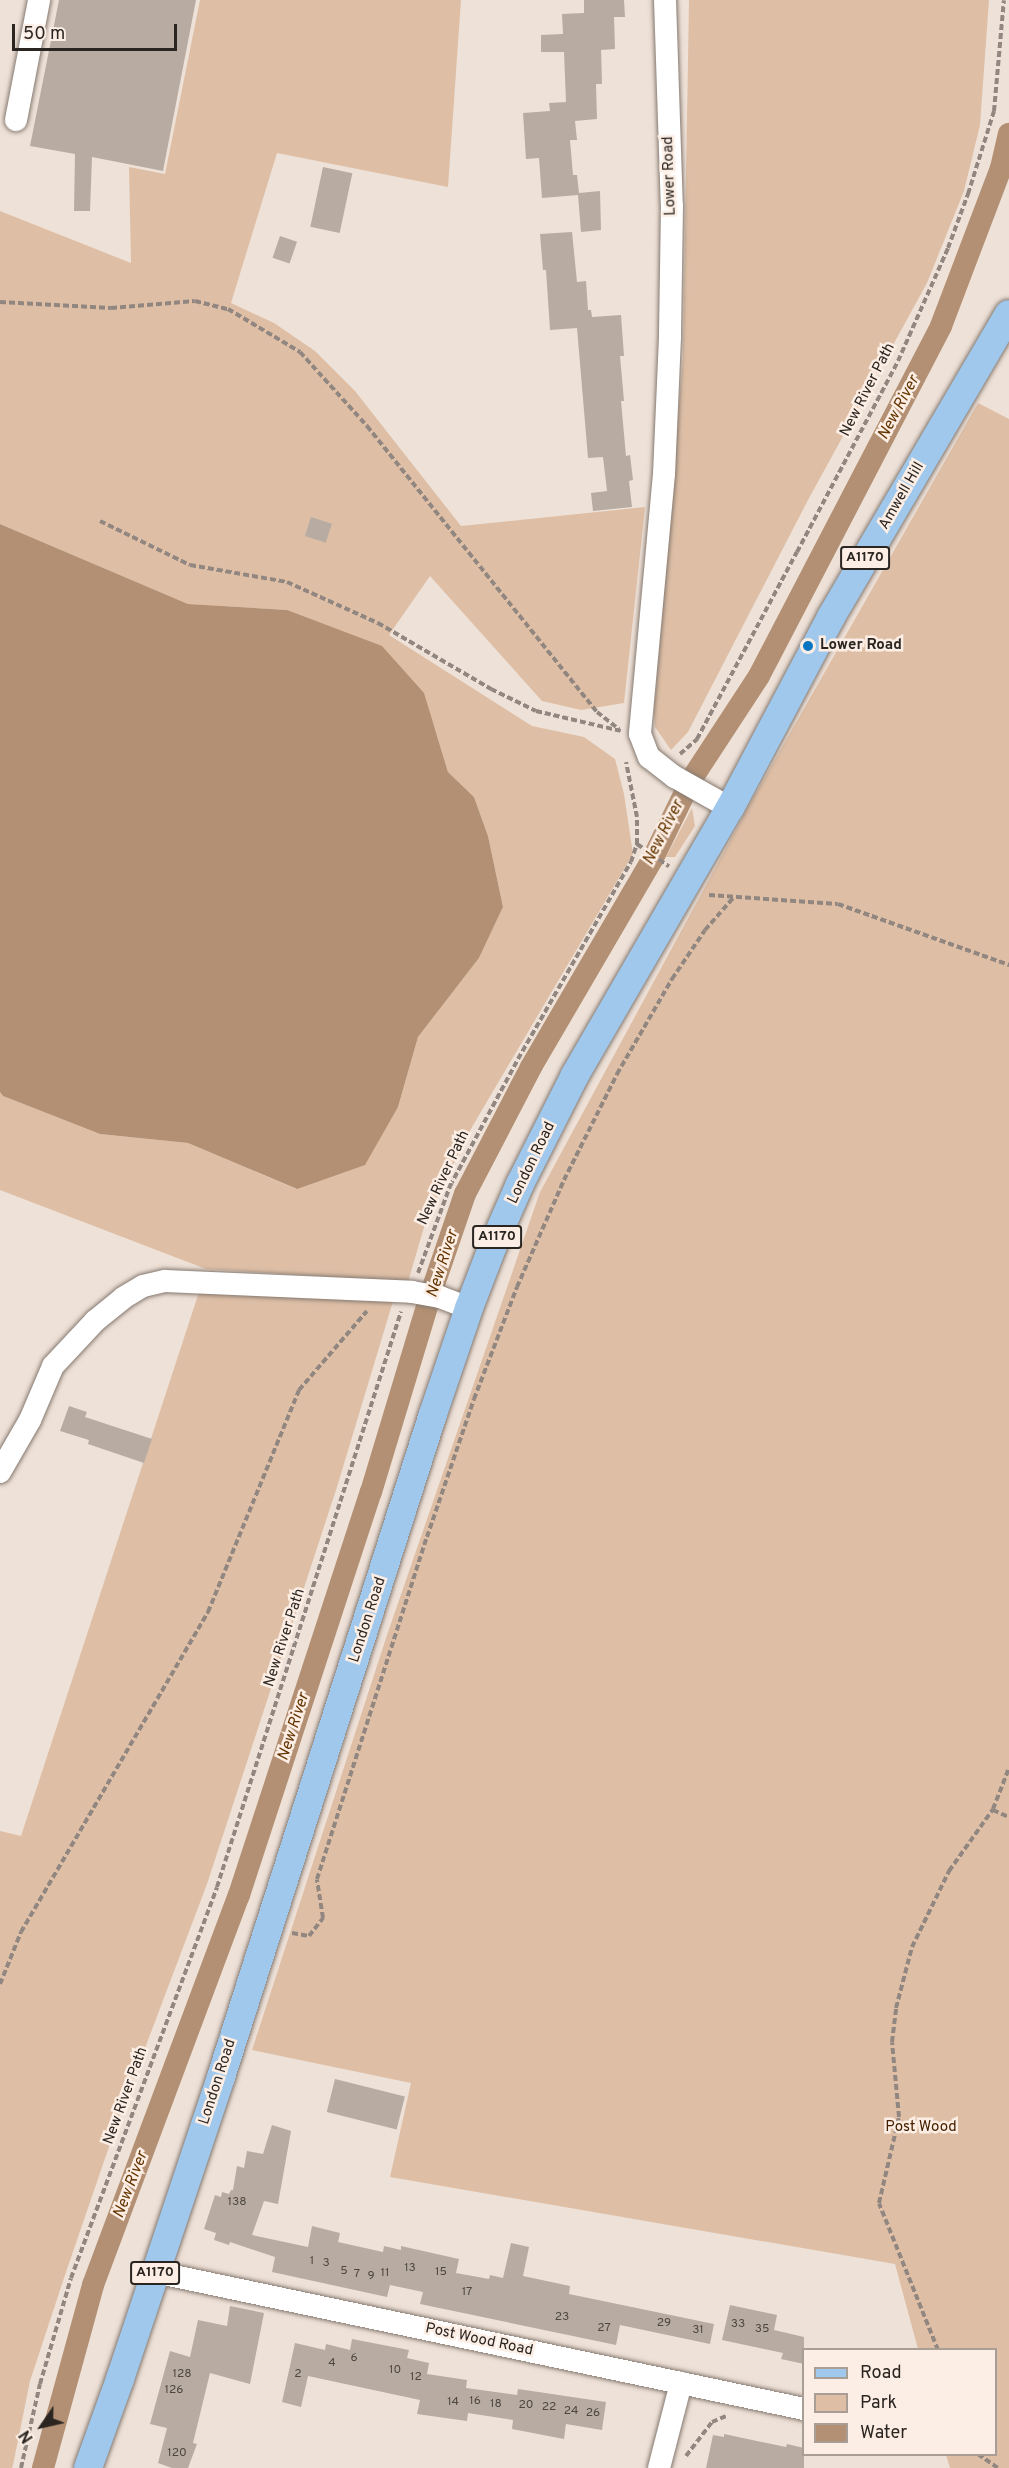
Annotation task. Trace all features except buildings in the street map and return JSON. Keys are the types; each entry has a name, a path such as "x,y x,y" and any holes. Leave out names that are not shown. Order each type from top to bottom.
{"main road":[{"name":"Amwell Hill","path":"730,808 831,617 1009,314"},
{"name":"London Road","path":"88,2468 269,1925 469,1308 520,1184 575,1076 730,808"}],"street":[{"path":"16,120 39,0"},
{"name":"Lower Road","path":"665,0 672,206 670,337 664,474 640,734 649,757 674,768 701,791 730,808"},
{"path":"0,1472 30,1420 54,1366 94,1321 123,1298 143,1286 165,1281 424,1294 469,1308"},
{"name":"Post Wood Road","path":"155,2272 802,2409"},
{"path":"659,2468 681,2383"}],"path":[{"name":"New River Path","path":"674,768 698,739 898,361 943,258 968,194 994,111 1004,0"},
{"path":"0,302 111,308 195,301 228,309 300,352 367,426 597,712 622,732 536,711 491,689 378,622 287,582 190,565 100,521"},
{"path":"627,774 637,817 638,844 663,862"},
{"name":"New River Path","path":"21,2468 40,2384 71,2278 217,1887 346,1488 398,1316 424,1294 429,1239 450,1186 518,1059 621,881 638,844"},
{"path":"689,878 709,895 838,904 1009,965"},
{"path":"269,1925 302,1936 309,1936 323,1918 317,1879 427,1537 474,1399 517,1287 564,1180 617,1074 672,979 705,930 734,897"},
{"path":"0,1984 21,1932 208,1612 299,1390 368,1311 374,1308"},
{"path":"938,2348 879,2203 899,2117 892,2042 896,2008 912,1947 949,1871 993,1809 1009,1768"},
{"path":"993,1809 1009,1817"},
{"path":"684,2458 712,2422 762,2400"},
{"path":"980,2456 998,2468"},
{"path":"988,2462 989,2468"}],"green space":[{"path":"200,0 461,0 448,187 277,153 231,303 274,323 315,351 355,391 461,526 645,507 624,703 581,710 542,701 430,576 389,635 532,726 584,737 615,759 624,794 633,854 472,1127 427,1217 408,1282 206,1269 0,1190 0,1092 3,1096 100,1134 188,1143 296,1189 398,1107 418,1037 479,958 503,907 488,836 474,797 448,772 435,729 287,610 188,604 0,524 0,211 131,263 129,167 165,174"},
{"path":"689,0 989,0 980,125 964,191 927,283 808,500 688,732 671,750 655,727 654,712 683,357"},
{"name":"Post Wood","path":"978,403 1009,419 1009,2468 950,2468 946,2456 997,2456 997,2348 918,2348 895,2264 390,2177 411,2083 252,2050 387,1635 540,1192 752,800"},
{"path":"692,808 695,826 675,857 666,857"},
{"path":"199,1292 394,1298 337,1487 207,1884 122,2109 30,2381 12,2468 0,2468 0,1831 21,1836"}],"water":[{"path":"0,524 188,604 287,610 382,646 424,693 448,772 474,797 488,836 503,907 479,958 418,1037 398,1107 365,1165 297,1189 188,1143 100,1134 3,1096 0,1092"}],"waterway":[{"name":"New River","path":"43,2468 93,2285 239,1895 371,1492 430,1296 465,1194 531,1067 653,858 691,780 759,676 941,326 1001,168 1009,134"}],"place":[{"name":"Lower Road","path":"808,646"}]}
